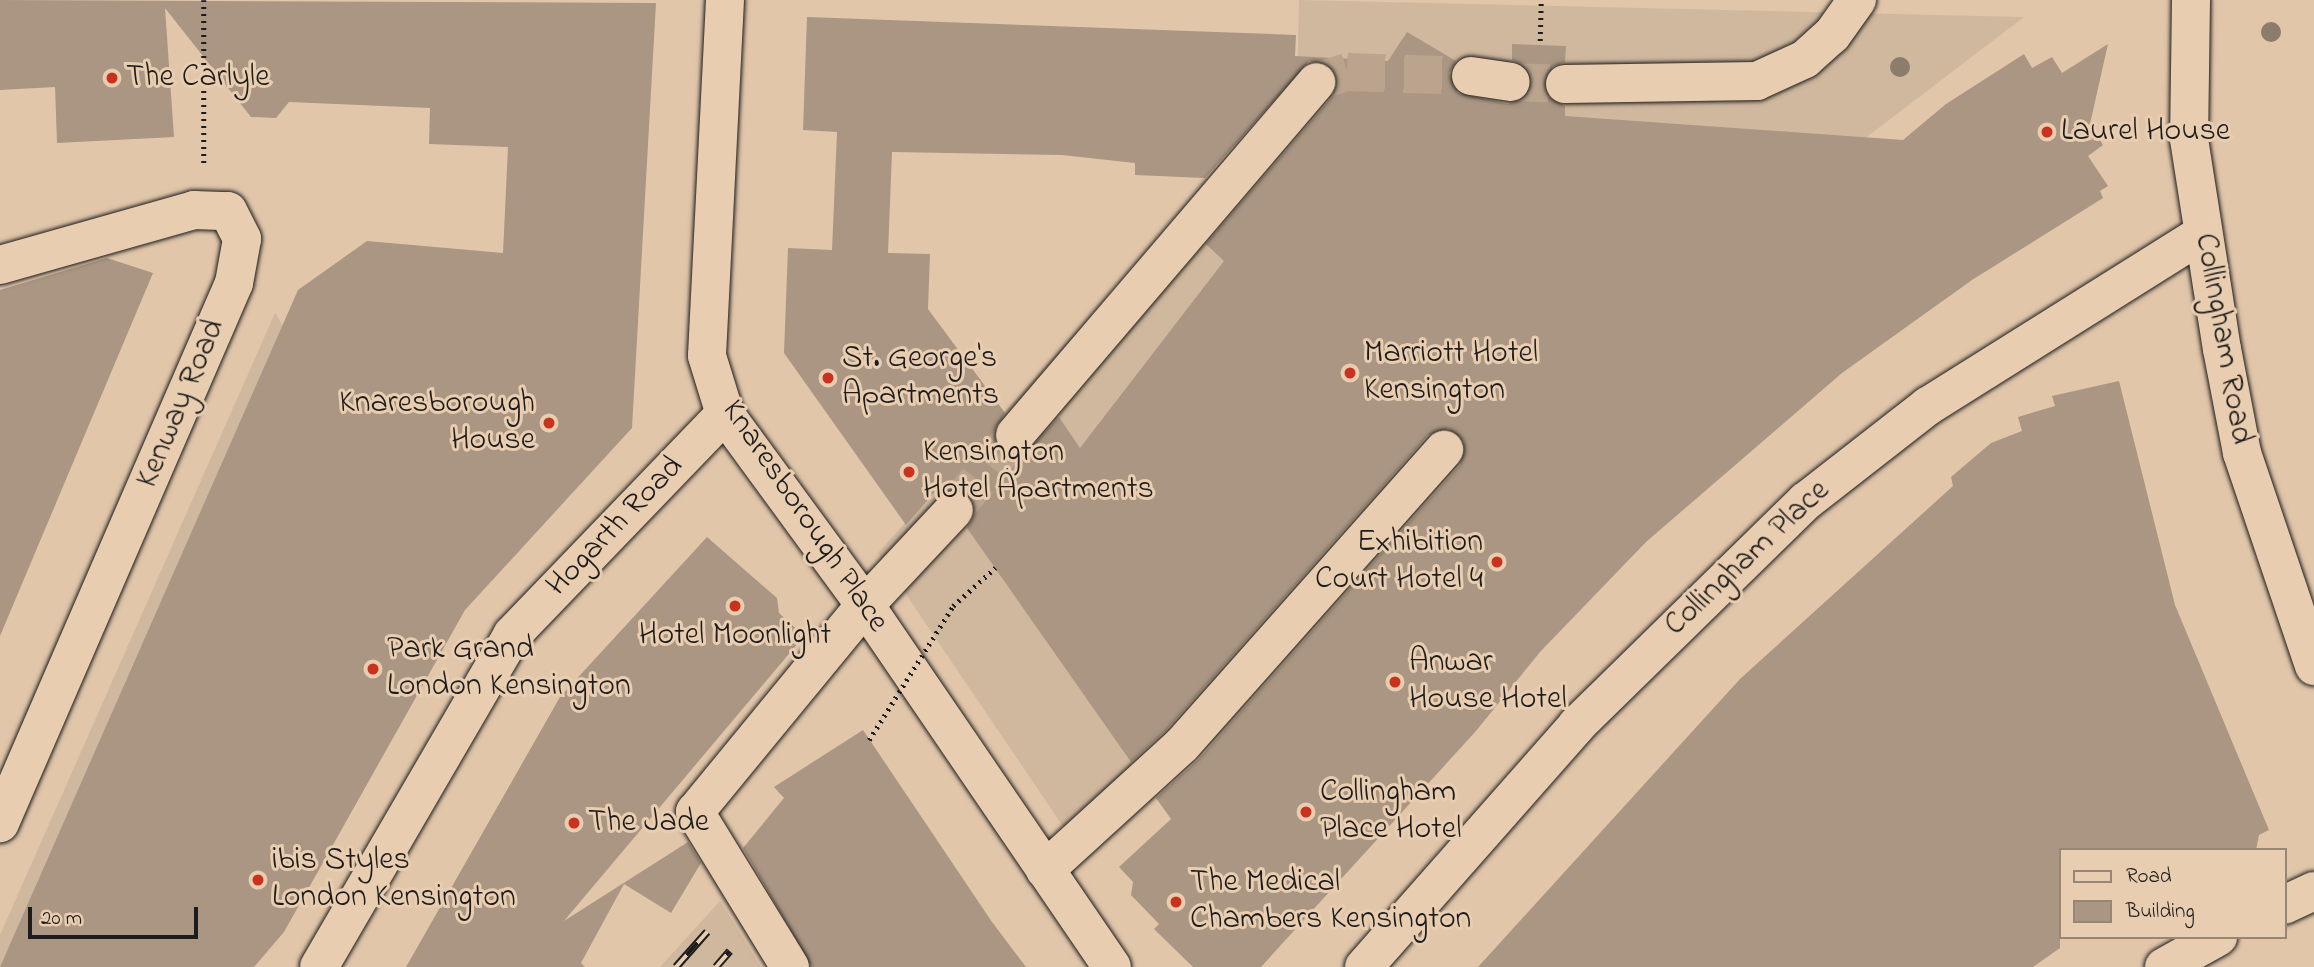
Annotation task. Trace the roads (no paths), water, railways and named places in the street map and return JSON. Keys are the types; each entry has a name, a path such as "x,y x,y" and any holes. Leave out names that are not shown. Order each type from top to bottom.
{"street":[{"name":"Knaresborough Place","path":"724,0 707,356 725,414 865,605 1112,967"},
{"path":"1565,84 1757,81 1805,59 1832,35 1857,0"},
{"name":"Collingham Road","path":"2191,0 2189,139 2202,234 2242,453 2314,666"},
{"path":"1471,76 1511,82"},
{"path":"1015,435 1316,82"},
{"name":"Kenway Road","path":"0,265 194,210 228,211 237,221 242,239 234,283 0,823"},
{"name":"Collingham Place","path":"1364,967 1577,725 1806,501 1928,405 2202,234"},
{"name":"Hogarth Road","path":"319,967 512,635 725,414"},
{"path":"1045,870 1182,744 1444,450"},
{"path":"790,967 695,812 865,605 954,510"},
{"path":"2286,904 2314,891"},
{"path":"2164,967 2214,939"}],"tunnel":[{"path":"1316,82 1347,72 1471,76"},
{"path":"1511,82 1565,84"},
{"path":"954,510 1015,435"}],"railway":[{"path":"676,967 707,932"},
{"path":"716,967 730,951"}],"place":[{"name":"The Carlyle","path":"112,78"},
{"name":"Laurel House","path":"2047,132"},
{"name":"Marriott Hotel Kensington","path":"1350,373"},
{"name":"St. George's Apartments","path":"828,378"},
{"name":"Knaresborough House","path":"549,423"},
{"name":"Kensington Hotel Apartments","path":"909,472"},
{"name":"Exhibition Court Hotel 4","path":"1497,562"},
{"name":"Hotel Moonlight","path":"735,606"},
{"name":"Park Grand London Kensington","path":"373,669"},
{"name":"Anwar House Hotel","path":"1395,682"},
{"name":"Collingham Place Hotel","path":"1306,812"},
{"name":"The Jade","path":"574,823"},
{"name":"ibis Styles London Kensington","path":"258,880"},
{"name":"The Medical Chambers Kensington","path":"1176,902"}]}
